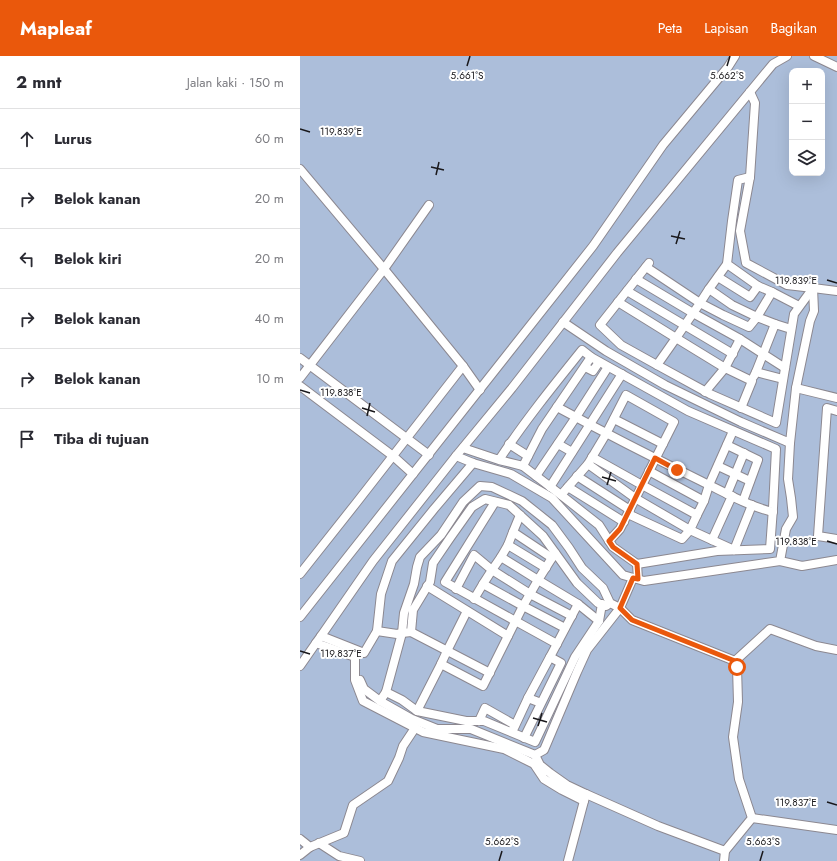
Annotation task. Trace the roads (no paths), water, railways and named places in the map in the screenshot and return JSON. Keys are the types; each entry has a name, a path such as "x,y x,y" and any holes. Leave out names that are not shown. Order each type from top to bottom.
{"lane":[{"path":"300,617 593,246 663,145 728,67 735,56"},
{"path":"300,666 373,562 456,456 512,388 617,253 773,64 788,56"},
{"path":"814,56 837,67"},
{"path":"750,92 755,103 750,177 740,231 746,263 787,285 837,291"},
{"path":"300,169 384,269 463,366 480,390"},
{"path":"657,365 727,264 738,180 750,177"},
{"path":"300,378 384,269 429,205"},
{"path":"727,264 758,286 800,306"},
{"path":"772,292 749,327 700,303 647,265 600,325 621,345 705,392 776,423 794,314 813,288"},
{"path":"718,277 750,297 758,286"},
{"path":"636,279 740,339 785,368"},
{"path":"780,561 786,530 793,517 788,479 790,443 796,388 810,321 814,311 813,288"},
{"path":"709,289 732,305 757,317 791,329"},
{"path":"627,291 733,354"},
{"path":"618,302 725,368 752,381"},
{"path":"723,315 732,305"},
{"path":"563,322 665,386 741,422 790,443"},
{"path":"741,408 775,324"},
{"path":"705,392 725,368 740,339"},
{"path":"463,448 499,460 523,466 599,525 613,547 637,564 717,551 770,549 776,449 688,411 608,367 582,350 553,385 509,444 499,460"},
{"path":"523,466 542,429 591,357"},
{"path":"300,358 429,455"},
{"path":"585,366 593,371 600,362"},
{"path":"300,574 463,366"},
{"path":"536,476 576,418 608,367"},
{"path":"756,372 783,379"},
{"path":"550,486 622,374"},
{"path":"300,386 393,456 414,474"},
{"path":"796,388 837,398"},
{"path":"561,495 590,460 606,434 626,395 674,422 624,522 609,541"},
{"path":"557,407 606,434 709,485 761,509 773,512"},
{"path":"837,411 827,408 818,536 837,539"},
{"path":"614,419 663,444"},
{"path":"577,476 629,512 682,539 690,530 704,502 709,485 733,431"},
{"path":"509,444 528,456"},
{"path":"558,444 572,452"},
{"path":"727,445 758,460 743,501"},
{"path":"712,540 730,495 735,474 744,453"},
{"path":"456,456 473,463 511,474 552,498 623,575 644,581 780,561 802,566 837,560"},
{"path":"590,460 642,485 697,515"},
{"path":"590,460 635,498 690,530 734,550"},
{"path":"473,463 392,561 381,594 377,631 360,660 359,677 364,689 380,701 412,719 437,729 471,729 535,755 540,766 585,798"},
{"path":"718,466 750,481"},
{"path":"649,472 704,502"},
{"path":"407,633 404,613 414,584 416,567 420,557 441,535 463,502 480,486 492,487 522,501 552,525 582,568 603,588 606,604 599,621 574,657 535,742 524,738 485,708 479,721"},
{"path":"568,487 624,522"},
{"path":"380,701 386,692 414,610 430,582 433,564 453,532 472,507 485,499 509,505 543,536 554,556 598,603 620,608 632,620 735,661 737,667 738,702 733,737 739,779 752,818"},
{"path":"495,502 445,582 557,644"},
{"path":"734,550 752,505"},
{"path":"474,599 501,557 520,515"},
{"path":"513,532 554,556"},
{"path":"508,544 546,568"},
{"path":"456,589 474,555 492,570 530,594 572,616"},
{"path":"441,664 483,686 523,606 554,556"},
{"path":"501,557 578,604 599,621"},
{"path":"535,755 544,750 587,650 620,608 635,578 637,564"},
{"path":"483,584 565,628"},
{"path":"427,586 508,636"},
{"path":"513,729 578,604"},
{"path":"417,711 467,611"},
{"path":"735,661 770,629 816,646 837,650"},
{"path":"377,631 397,634 407,633 490,673"},
{"path":"318,640 364,653"},
{"path":"318,640 355,657 355,680 363,701 415,728 423,732 504,750 534,764 544,779 562,790 725,851"},
{"path":"524,738 540,703 562,663 550,657"},
{"path":"386,692 402,700 417,711 466,721 484,721 513,729"},
{"path":"528,698 540,703"},
{"path":"300,855 310,847 344,833 353,805 388,781 403,746 415,728"},
{"path":"568,861 585,798"},
{"path":"752,818 837,830"},
{"path":"724,861 725,851 752,818"},
{"path":"300,839 310,847"},
{"path":"319,843 339,856 360,861"}],"water":[{"path":"300,56 837,56 837,861 300,861"}]}
